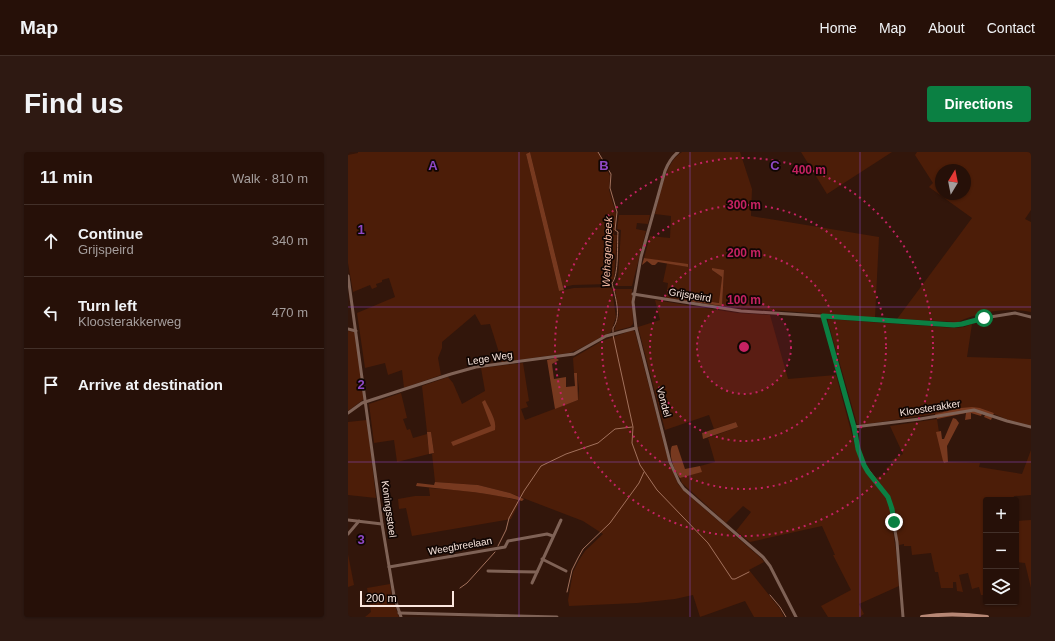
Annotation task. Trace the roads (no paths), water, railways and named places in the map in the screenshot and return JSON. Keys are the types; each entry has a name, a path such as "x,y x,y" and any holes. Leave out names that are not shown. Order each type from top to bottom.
{"main road":[{"path":"922,617 938,614 987,617"}],"street":[{"name":"Vondel","path":"678,152 668,163 665,170 641,257 633,294 636,328 670,462 679,482 684,489 763,557 770,566 796,617"},
{"name":"Koningsstoel","path":"348,276 382,524 394,596 400,615"},
{"name":"Grijspeird","path":"633,294 741,310 954,325 1011,314 1031,317"},
{"path":"823,316 854,427 858,449 864,465 890,502 897,542 903,617"},
{"name":"Lege Weg","path":"348,413 358,405 366,402 476,367 574,354 606,336 636,328"},
{"path":"348,329 356,331"},
{"name":"Kloosterakker","path":"854,427 920,419 974,410 1031,427"},
{"path":"348,520 382,524"},
{"path":"532,583 561,520"},
{"path":"348,534 358,521"},
{"name":"Weegbreelaan","path":"389,567 505,547 508,541 547,534 553,536"},
{"path":"542,560 566,571"},
{"path":"488,571 536,572"},
{"path":"400,615 557,617"}],"waterway":[{"name":"Wehagenbeek","path":"598,152 611,174 610,188 617,212 615,230 618,232 617,267 612,283 616,300 617,318 613,332"},
{"path":"613,335 633,427 632,443 640,465 657,490 708,543 732,579 749,572"},
{"path":"498,546 506,530 509,518 524,491 541,466 566,454 598,443 615,429 632,427"},
{"path":"567,592 572,570 583,549 610,523 639,483 644,472"},
{"path":"460,588 467,583 495,552"},
{"path":"770,595 786,617"}]}
